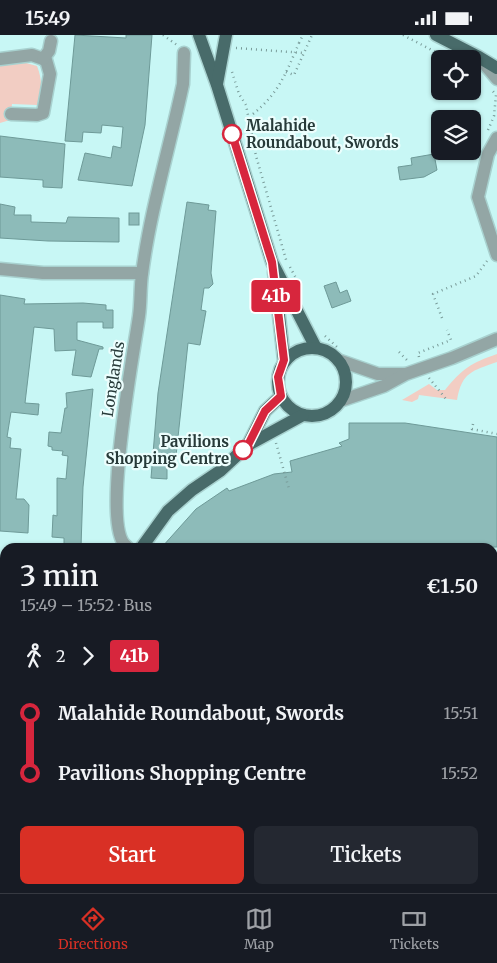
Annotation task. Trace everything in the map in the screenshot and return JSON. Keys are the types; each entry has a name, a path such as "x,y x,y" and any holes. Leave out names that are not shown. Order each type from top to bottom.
{"main road":[{"path":"199,35 217,85 272,262 316,348"},
{"path":"217,85 226,35"},
{"path":"436,35 466,50"},
{"path":"481,58 497,68"},
{"path":"272,262 284,360 278,377 281,396 287,406 303,415"},
{"path":"145,543 168,511 248,445 303,415 323,415 332,410 343,399 346,376 339,355 316,348 296,352 284,360"},
{"path":"248,445 265,411 281,396"}],"street":[{"path":"43,59 49,51 51,41"},
{"name":"Longlands","path":"124,543 118,529 118,487 122,420 139,315 142,273 183,84 184,53"},
{"path":"0,59 32,55 46,60 50,74 43,113 37,115 11,114"},
{"path":"481,60 497,79"},
{"path":"497,138 488,154 478,197 497,255"},
{"path":"0,269 43,273 142,273"},
{"path":"339,355 378,374 452,358 497,339"},
{"path":"343,399 384,386 406,367"}],"path":[{"path":"249,116 269,101 280,86 303,35"},
{"path":"286,72 294,75 312,35"},
{"path":"403,35 432,50"},
{"path":"232,48 304,53"},
{"path":"231,67 239,94 246,105 256,157 274,219 288,264 298,284"},
{"path":"442,318 433,294 454,285"},
{"path":"399,352 406,367 420,358 418,353 451,340 447,330"},
{"path":"323,335 339,355"},
{"path":"428,377 446,399"},
{"path":"473,424 472,429 497,434"},
{"path":"273,431 289,489"}],"shaded area":[{"path":"26,63 37,66 40,75 41,91 37,105 12,104 10,120 0,123 0,65"},
{"path":"497,354 497,362 475,371 465,378 457,400 419,395 418,399 412,402 402,400 429,384 437,390 445,390 468,367"}],"building":[{"path":"75,35 126,38 126,35 152,35 145,125 132,186 78,180 85,153 111,158 113,146 121,148 123,127 102,125 101,133 83,132 82,142 65,141"},
{"path":"0,136 65,144 62,188 43,187 43,180 0,177"},
{"path":"431,155 431,160 435,160 437,170 424,177 400,180 398,167 412,165 411,158"},
{"path":"187,202 209,205 208,210 216,211 211,273 213,284 209,288 204,288 201,310 206,311 200,345 188,343 176,456 173,456 172,467 167,467 167,479 151,478 158,393"},
{"path":"0,204 15,207 14,215 31,215 31,222 66,223 68,217 119,218 119,242 0,238"},
{"path":"129,213 139,213 139,225 129,225"},
{"path":"336,282 340,293 347,290 351,301 332,308 324,286"},
{"path":"0,295 25,299 24,304 83,303 106,305 106,310 113,310 113,328 103,328 103,322 77,322 77,340 103,347 103,349 99,349 91,377 72,375 76,350 55,351 54,329 34,327 25,403 39,404 38,415 11,412 7,437 11,438 10,448 21,449 16,499 24,499 29,505 28,533 0,531"},
{"path":"93,389 83,487 81,543 64,543 64,538 52,537 53,515 57,516 57,478 66,479 68,456 62,455 63,451 52,450 52,447 48,446 49,432 61,433 65,408 67,408 66,393"},
{"path":"349,423 405,423 497,437 497,543 166,543 196,509 227,488 229,491 274,474 292,472 290,461 342,446 339,443 349,439"}],"bus line":[{"name":"41b","path":"232,134 272,262 284,360 278,377 278,388 281,396 265,411 248,445 243,450"}],"place":[{"name":"Malahide Roundabout, Swords","path":"232,134"},
{"name":"Pavilions Shopping Centre","path":"243,450"}]}
